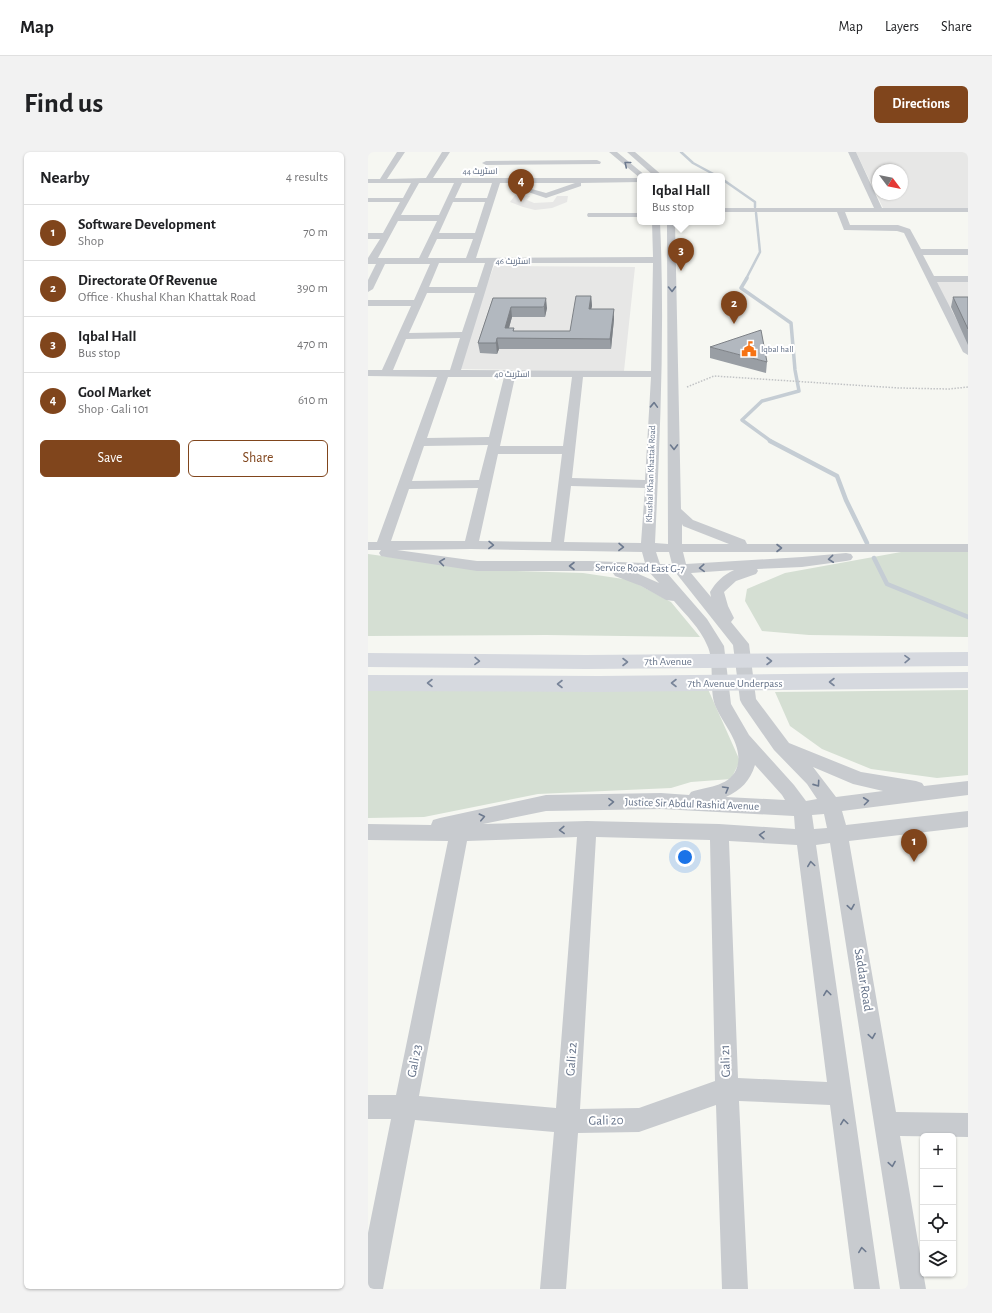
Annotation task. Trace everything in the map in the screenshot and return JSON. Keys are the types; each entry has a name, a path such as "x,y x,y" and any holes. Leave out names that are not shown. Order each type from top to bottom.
{"main road":[{"name":"7th Avenue","path":"368,660 594,662 968,659"},
{"name":"7th Avenue Underpass","path":"368,683 599,684 968,680"}],"street":[{"path":"368,190 401,152"},
{"path":"428,181 446,152"},
{"path":"491,152 482,172 526,172 555,163 573,171 596,162"},
{"path":"526,172 532,152"},
{"path":"555,163 558,152"},
{"path":"573,171 575,152"},
{"path":"613,152 638,173"},
{"path":"631,152 656,173"},
{"path":"852,152 879,210"},
{"name":"اسٹریٹ 44","path":"375,181 459,181 482,172 499,182 526,172 573,171 586,180 637,180"},
{"path":"470,261 480,236 491,200 499,182 546,196 586,180"},
{"path":"370,261 416,181"},
{"path":"422,261 459,181"},
{"path":"368,200 405,200"},
{"path":"449,200 491,200"},
{"path":"725,210 968,210"},
{"path":"840,210 847,228 898,228 907,231 968,352"},
{"path":"591,215 637,215"},
{"path":"395,218 441,218"},
{"name":"Khushal Khan Khattak Road","path":"656,225 658,260 658,334 648,548 654,568 668,586 702,623 716,646 723,704 742,740"},
{"name":"Khushal Khan Khattak Road","path":"671,225 675,548 680,569 736,638"},
{"path":"368,236 385,236"},
{"path":"433,236 480,236"},
{"path":"918,252 968,252"},
{"name":"اسٹریٹ 46","path":"370,261 658,260"},
{"path":"368,289 382,261"},
{"path":"386,374 436,261"},
{"path":"383,545 419,442 466,335 490,261"},
{"path":"931,279 968,279"},
{"path":"423,290 480,290"},
{"path":"368,304 417,303"},
{"path":"658,334 673,334"},
{"path":"403,336 466,335"},
{"name":"اسٹریٹ 40","path":"368,373 656,374"},
{"path":"557,546 578,373"},
{"path":"471,545 510,374"},
{"path":"419,442 569,450"},
{"path":"565,482 651,484"},
{"path":"404,485 485,484"},
{"path":"674,508 688,523 718,536 754,548"},
{"name":"Service Road East G-7","path":"368,546 471,545 648,548 968,548"},
{"name":"Service Road East G-7","path":"368,550 477,566 590,566 680,569 802,562 912,548"},
{"path":"736,638 720,606 717,592 724,582 734,575 748,571 802,562"},
{"path":"590,566 630,575 655,586 677,601 702,623"},
{"name":"Saddar Road","path":"736,638 748,700 780,745 813,779 832,806 843,858 913,1289"},
{"path":"661,801 711,796 726,789 742,776 746,766 747,755 742,740"},
{"path":"742,740 788,790 802,809 867,1289"},
{"path":"780,745 859,779 901,787 945,791"},
{"name":"Justice Sir Abdul Rashid Avenue","path":"417,832 546,803 661,801 802,809 968,788"},
{"name":"Justice Sir Abdul Rashid Avenue","path":"368,832 459,834 587,829 719,832 807,838 968,818"},
{"name":"Gali 22","path":"553,1289 567,1121 587,829"},
{"name":"Gali 21","path":"719,832 735,1289"},
{"name":"Gali 23","path":"370,1289 459,834"},
{"name":"Gali 20","path":"368,1107 406,1107 567,1121 639,1120 727,1089 840,1094"},
{"path":"886,1124 968,1124"}],"path":[{"path":"673,392 714,376 899,388 949,389 968,387"}],"shaded area":[{"path":"856,152 968,152 968,208 883,208 879,200 908,200 908,164 872,164 872,185"},
{"path":"516,194 530,196 527,200 534,203 553,202 557,196 568,196 567,202 552,208 535,210 510,202"},
{"path":"494,266 635,267 624,371 455,369"},
{"path":"935,281 968,282 968,347"},
{"path":"912,550 968,550 968,637 809,635 762,631 745,601 747,589 785,573"},
{"path":"368,554 486,570 583,573 630,580 671,602 700,637 546,635 368,636"},
{"path":"368,687 707,687 740,761 731,779 691,782 671,788 538,794 424,817 368,818"},
{"path":"968,690 968,775 937,778 871,769 822,749 790,726 775,692"}],"building":[{"path":"576,296 591,296 589,309 614,309 610,339 497,338 496,343 478,343 493,298 546,298 544,307 511,307 505,328 514,328 513,331 570,331"},
{"path":"953,297 968,297 968,329"},
{"path":"761,330 767,362 710,347"}],"waterway":[{"path":"681,152 693,163 711,173"},
{"path":"725,181 755,202 755,207"},
{"path":"746,279 760,252 756,213"},
{"path":"747,278 741,288 791,323 795,370 799,391 762,401 742,420 772,442"},
{"path":"770,441 837,476 846,500 867,543"},
{"path":"874,558 887,584 968,617"}],"place":[{"name":"Gool Market","path":"521,202"},
{"name":"Iqbal Hall","path":"681,271"},
{"name":"Directorate Of Revenue","path":"734,324"},
{"name":"Iqbal hall","path":"749,349"},
{"name":"Software Development","path":"914,862"}]}
